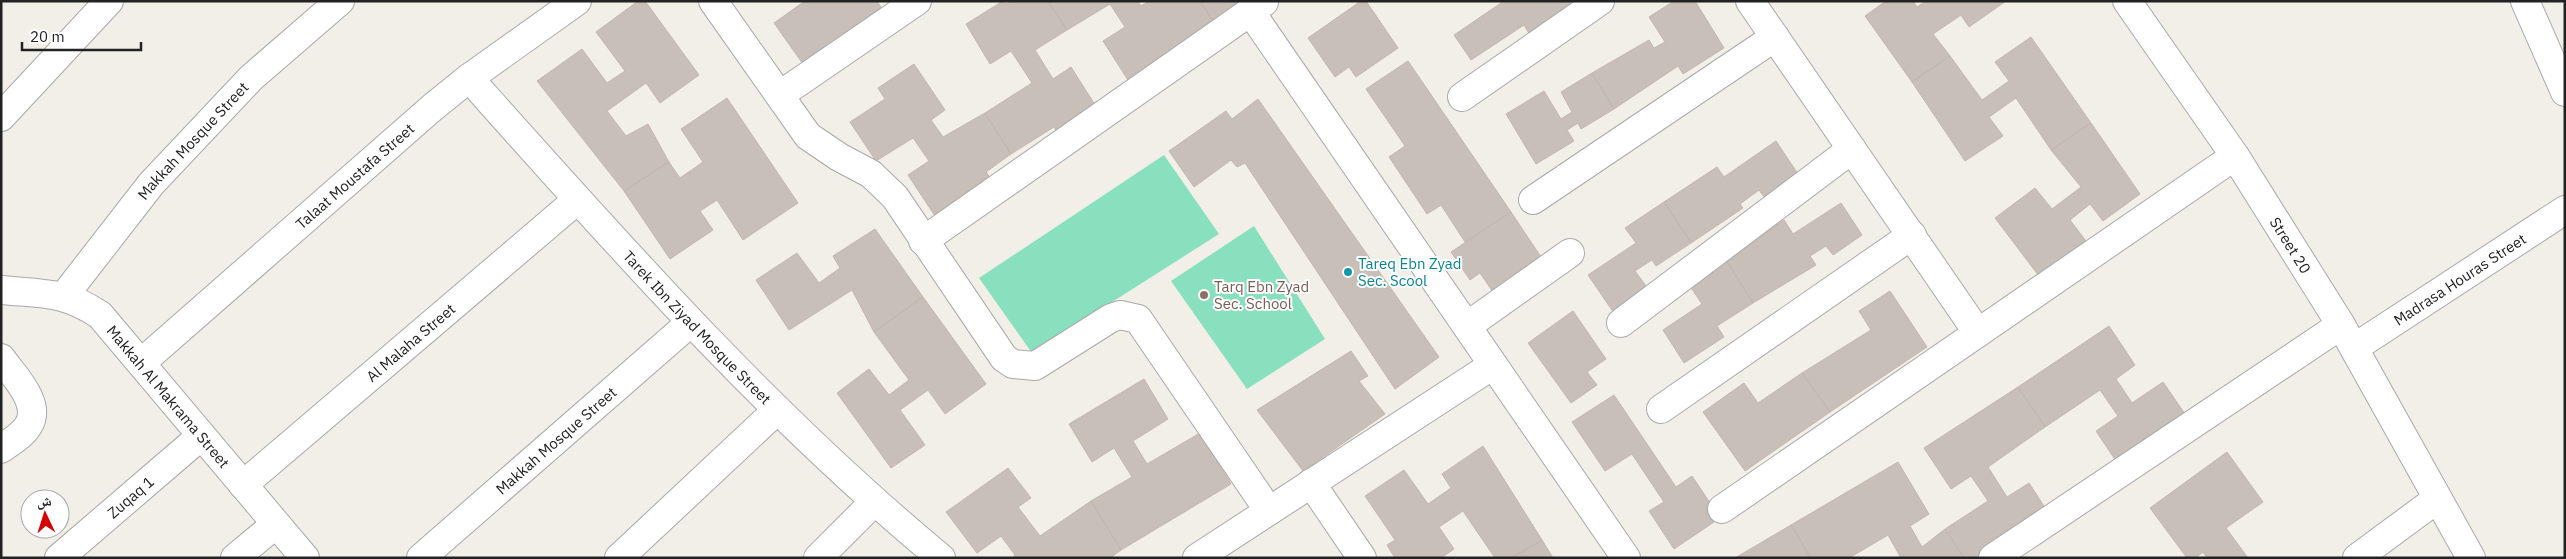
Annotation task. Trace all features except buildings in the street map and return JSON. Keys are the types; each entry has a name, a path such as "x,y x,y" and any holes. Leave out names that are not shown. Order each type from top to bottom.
{"street":[{"path":"1,117 109,1"},
{"name":"Makkah Mosque Street","path":"64,296 151,184 197,134 250,78 340,1"},
{"name":"Talaat Moustafa Street","path":"141,363 469,78 577,1"},
{"path":"713,1 808,136 839,157 871,174 895,197 1004,358 1013,364 1034,366 1120,315 1138,319 1269,511"},
{"path":"780,95 917,1"},
{"path":"1462,97 1600,1"},
{"path":"1750,1 1978,333"},
{"name":"Street 20","path":"2127,1 2234,156 2347,336 2471,558"},
{"path":"2525,1 2565,92"},
{"path":"923,241 1257,6 1493,365 1626,558"},
{"path":"1533,200 1775,38"},
{"name":"Tarek Ibn Ziyad Mosque Street","path":"469,78 577,200 690,323 776,411 874,502 941,558"},
{"path":"1621,323 1852,149"},
{"path":"1722,509 2234,156"},
{"name":"Al Malaha Street","path":"242,485 577,200"},
{"name":"Madrasa Houras Street","path":"1993,558 2347,336 2565,210"},
{"path":"1661,409 1912,235"},
{"path":"1467,326 1570,253"},
{"name":"Makkah Al Makrama Street","path":"1,290 64,296 83,304 100,315 305,558"},
{"name":"Makkah Mosque Street","path":"421,558 690,323"},
{"path":"1,358 30,400 32,409 32,418 28,427 1,449"},
{"path":"1197,558 1493,365"},
{"path":"619,558 776,411"},
{"name":"Zuqaq 1","path":"59,558 201,436"},
{"path":"1311,484 1362,558"},
{"path":"2357,558 2437,500"},
{"path":"818,558 874,502"},
{"path":"235,558 276,524"}],"green space":[{"path":"1164,155 1219,234 1032,353 979,278"},
{"path":"1254,226 1325,339 1247,389 1171,281"}],"place":[{"name":"Tareq Ebn Zyad Sec. Scool","path":"1348,272"},
{"name":"Tarq Ebn Zyad Sec. School","path":"1204,295"}]}
